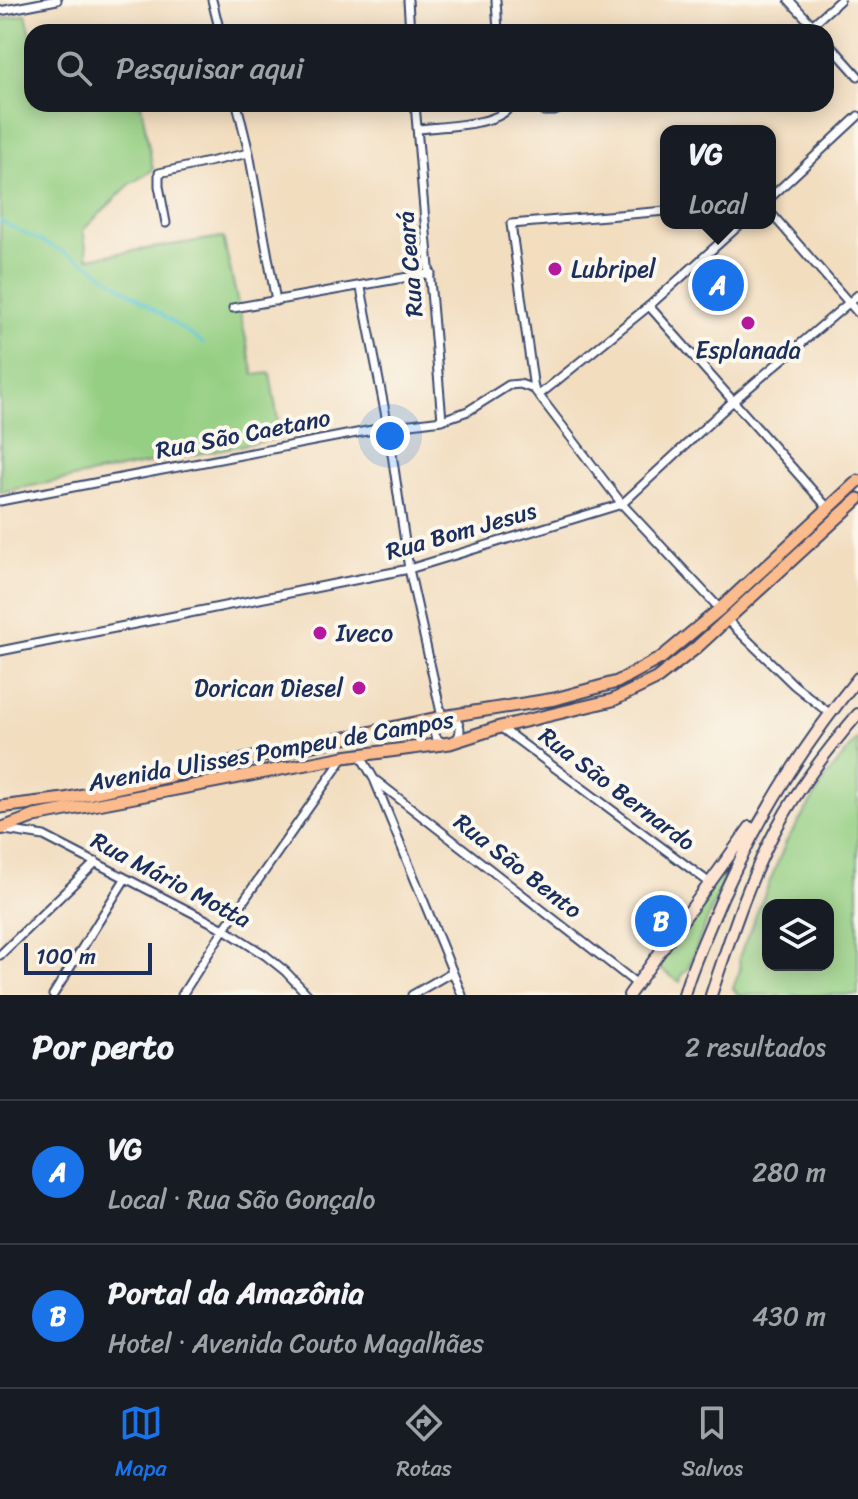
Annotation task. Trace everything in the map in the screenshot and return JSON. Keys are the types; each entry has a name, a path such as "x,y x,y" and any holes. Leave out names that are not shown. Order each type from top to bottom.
{"main road":[{"name":"Avenida Ulisses Pompeu de Campos","path":"0,829 35,816 344,757 450,743 500,727 613,700 656,679 697,647 723,614 858,481"},
{"name":"Avenida Ulisses Pompeu de Campos","path":"0,807 64,799 442,717 555,699 617,682 661,658 723,614 858,499"},
{"path":"629,995 829,713 858,678"},
{"path":"711,995 754,875 777,827 808,779 858,714"},
{"path":"684,995 728,883 793,766"}],"street":[{"path":"0,11 24,3 57,0"},
{"path":"212,0 218,24"},
{"path":"408,0 410,24"},
{"path":"496,0 498,24"},
{"path":"789,0 812,24 840,0"},
{"path":"834,49 858,76"},
{"path":"239,112 276,301"},
{"name":"Rua Ceará","path":"416,112 442,420"},
{"path":"418,129 496,119 506,112"},
{"path":"776,192 858,116"},
{"path":"166,223 159,173 249,153"},
{"path":"660,212 511,224 536,392 622,504 723,614 794,685 829,713"},
{"path":"776,219 858,313"},
{"path":"536,392 649,306 735,229"},
{"path":"233,308 361,288 431,273"},
{"path":"361,288 388,427 409,569 442,717"},
{"name":"Rua Bom Jesus","path":"0,651 409,569 622,504 732,402 858,295"},
{"path":"649,306 828,508"},
{"name":"Rua São Caetano","path":"0,501 388,427 442,420 468,411 509,385 520,384 536,392"},
{"path":"442,717 455,719 460,725 458,737 450,743 440,742 433,733 436,721 442,717"},
{"name":"Rua São Bernardo","path":"500,727 710,883"},
{"path":"360,755 374,779 462,995"},
{"path":"182,995 224,929 344,757"},
{"name":"Rua São Bento","path":"374,779 637,984"},
{"path":"35,816 36,827 44,836"},
{"name":"Rua Mário Motta","path":"0,829 44,836 224,929 275,963 308,995"},
{"path":"0,955 96,862"},
{"path":"53,995 125,879"},
{"path":"412,995 452,972"}],"green space":[{"path":"26,14 28,24 24,24 24,112 142,112 153,170 130,184 83,230 88,258 223,237 254,375 270,373 281,438 0,492 0,20"},
{"path":"858,738 858,995 738,995 733,988 740,970 739,957 762,901 762,971 834,971 834,899 763,899 786,842 828,775"},
{"path":"722,873 725,876 680,982 654,965"}],"waterway":[{"path":"0,221 88,264 203,343"}],"place":[{"name":"Lubripel","path":"555,269"},
{"name":"VG","path":"718,285"},
{"name":"Esplanada","path":"748,323"},
{"name":"Iveco","path":"320,633"},
{"name":"Dorican Diesel","path":"359,688"},
{"name":"Portal da Amazônia","path":"661,921"}]}
